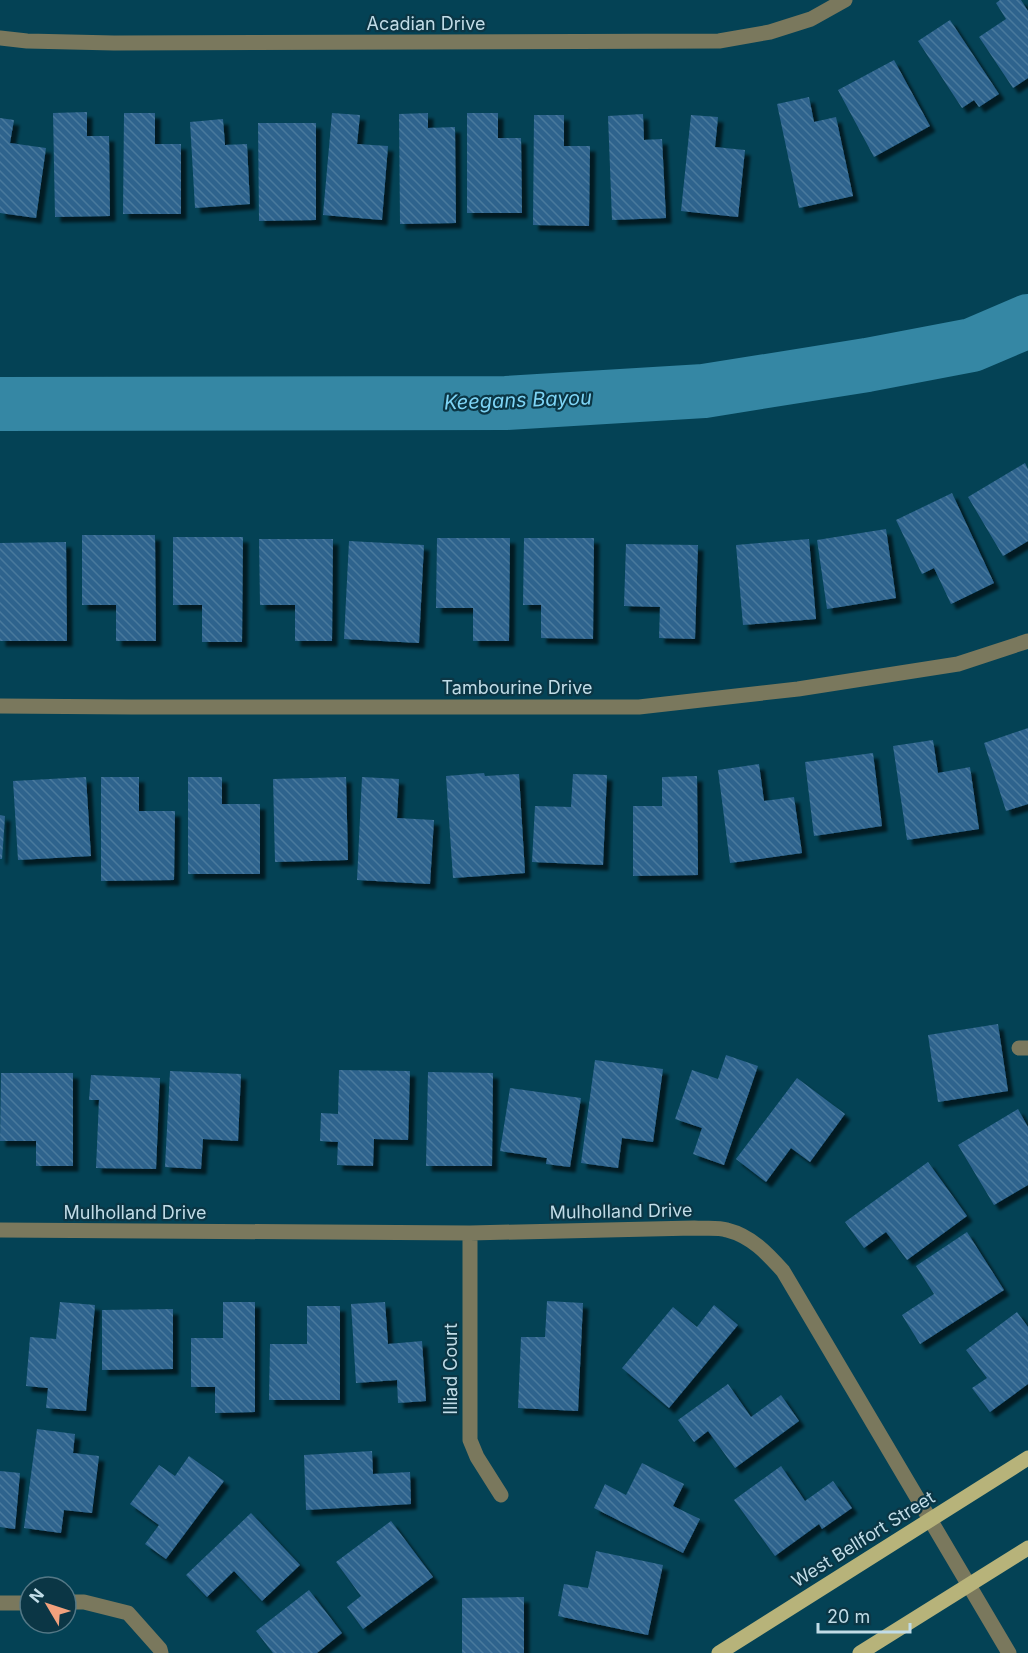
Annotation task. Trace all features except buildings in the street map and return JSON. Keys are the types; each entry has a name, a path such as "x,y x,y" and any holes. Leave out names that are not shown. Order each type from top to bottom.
{"main road":[{"name":"West Bellfort Street","path":"719,1653 1028,1458"},
{"path":"860,1653 1028,1548"}],"street":[{"name":"Acadian Drive","path":"0,38 27,41 114,43 719,41 770,32 811,19 845,0"},
{"name":"Tambourine Drive","path":"0,706 639,707 798,689 958,664 1028,641"},
{"name":"Mulholland Drive","path":"0,1230 470,1233 694,1228 726,1229 750,1239 766,1251 783,1271 1009,1653"},
{"name":"Illiad Court","path":"470,1233 470,1440 477,1457 501,1495"},
{"path":"78,1602 128,1613 161,1653"},
{"path":"0,1603 18,1603"}],"waterway":[{"name":"Keegans Bayou","path":"0,404 506,403 704,391 867,365 972,345 1028,321"}]}
